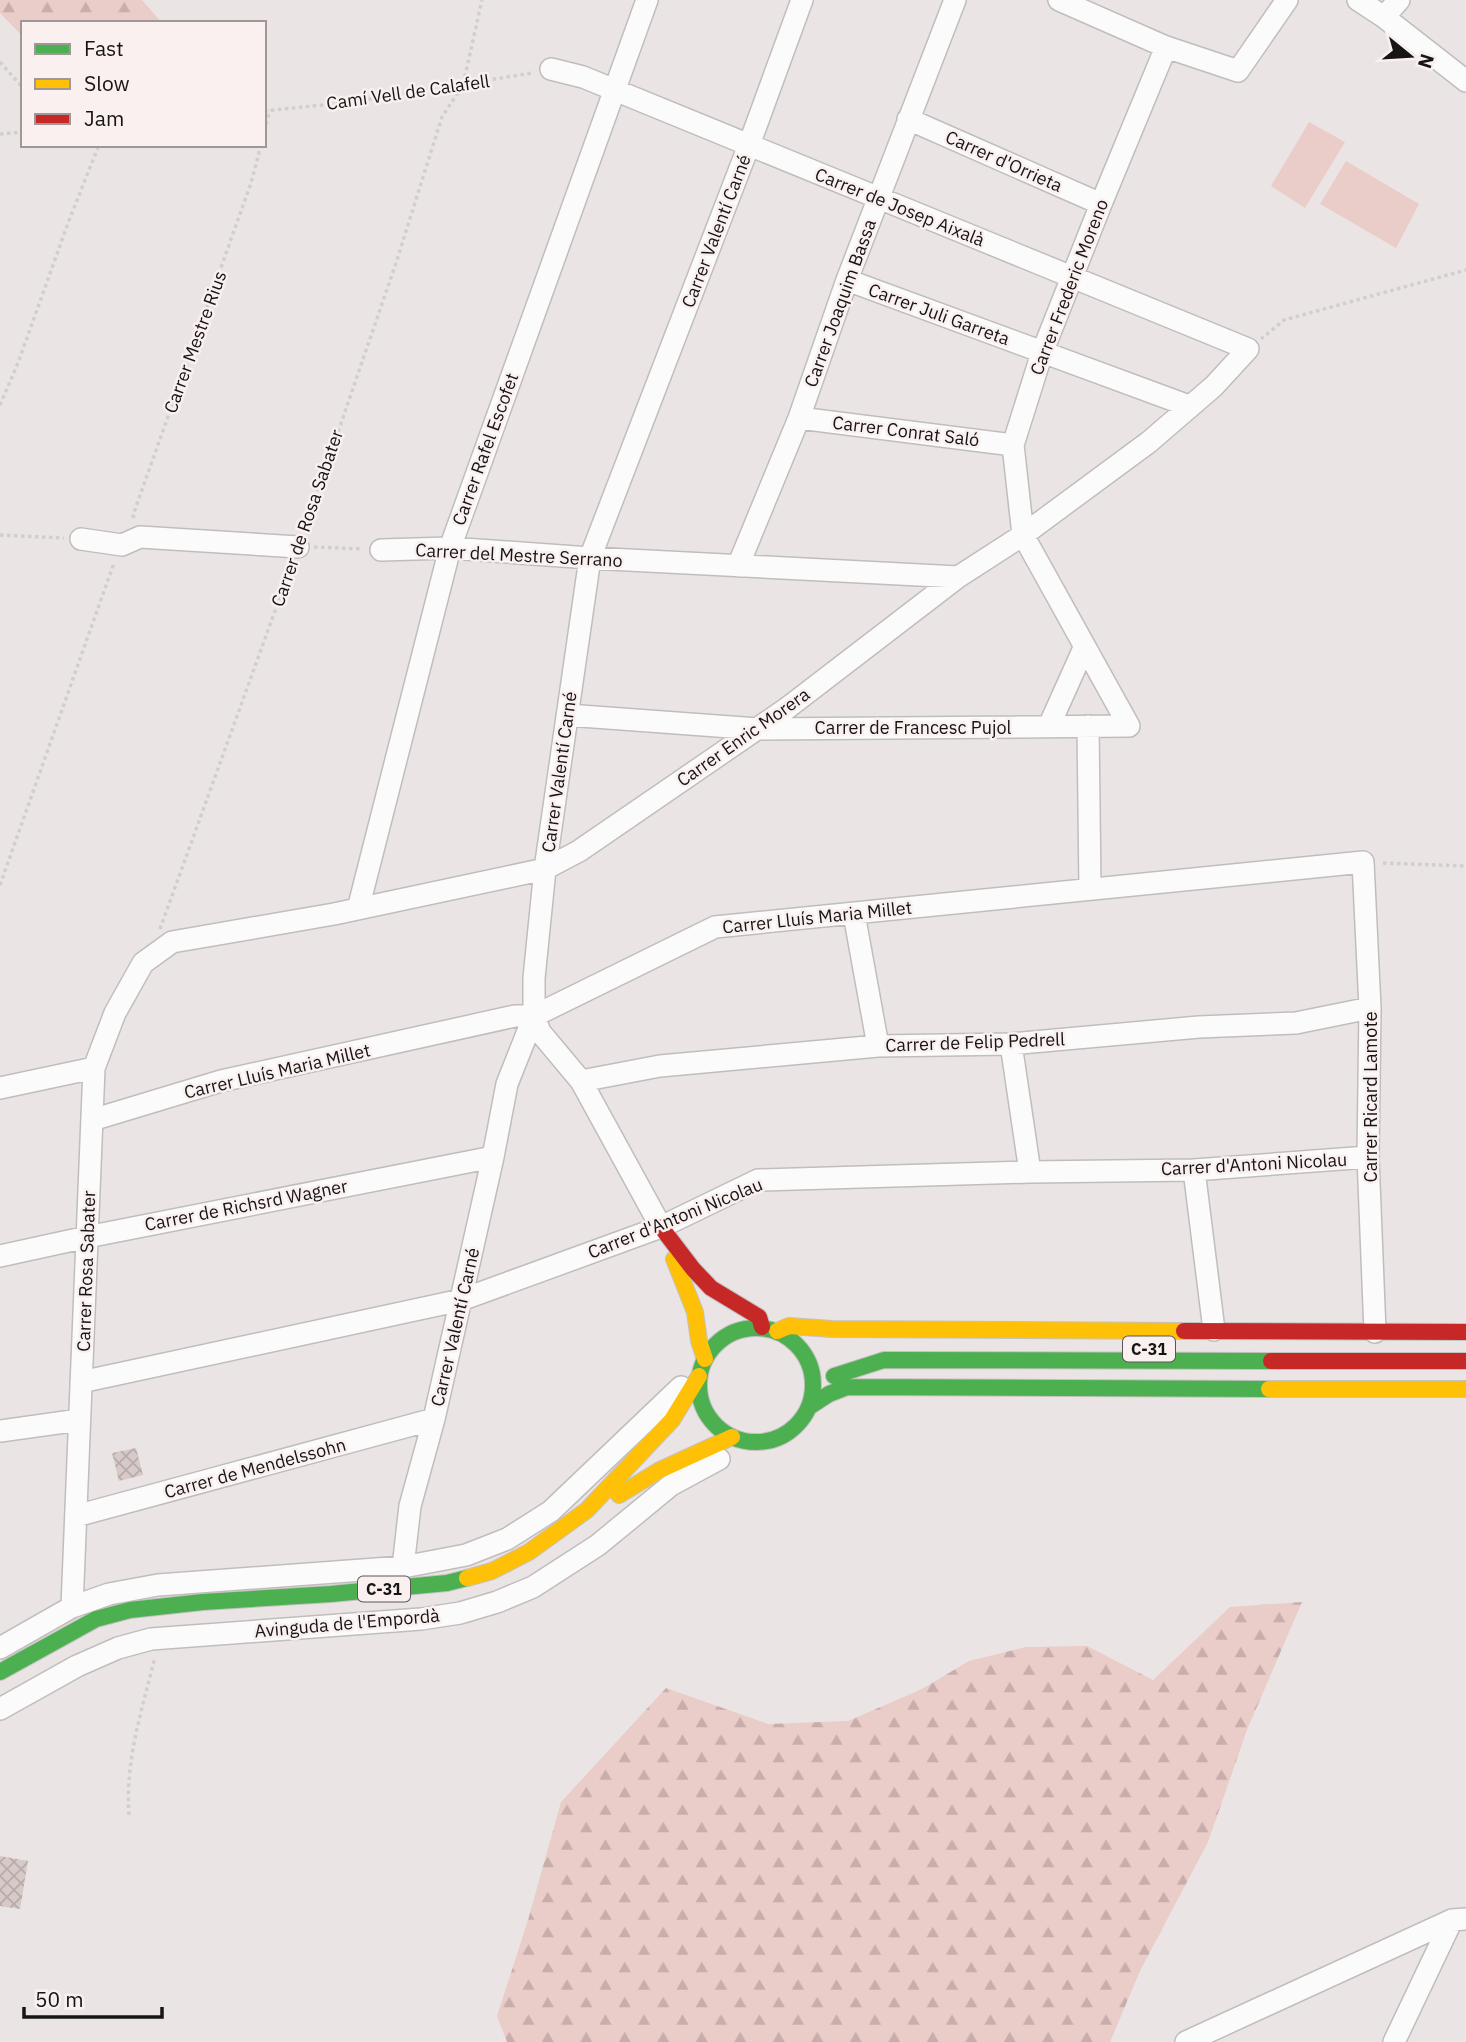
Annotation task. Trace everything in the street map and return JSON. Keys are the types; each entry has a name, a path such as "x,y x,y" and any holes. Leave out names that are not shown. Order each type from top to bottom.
{"main road":[{"path":"662,1227 693,1269 711,1288 759,1317 769,1329 793,1340 819,1345"},
{"path":"662,1227 695,1312 701,1368 699,1394 705,1412 717,1427 737,1439"},
{"path":"769,1329 789,1326 832,1329 1466,1332"},
{"name":"C-31","path":"0,1672 96,1619 130,1610 447,1583 492,1571 529,1552 587,1510 672,1420 719,1341 739,1329 769,1329"},
{"path":"793,1340 805,1354 812,1370 813,1388 809,1407"},
{"name":"C-31","path":"880,1354 1466,1352"},
{"path":"813,1388 880,1354"},
{"name":"C-31","path":"880,1354 1466,1361"},
{"path":"809,1407 829,1394 847,1387 873,1386 1022,1389 1466,1389"},
{"name":"C-31","path":"223,1617 456,1593 518,1572 557,1546 637,1482 679,1460 737,1439 759,1442 775,1439 795,1427 809,1407"},
{"path":"0,1686 100,1629 182,1621"}],"street":[{"name":"Carrer Rafel Escofet","path":"358,909 450,548 648,0"},
{"name":"Carrer Valentí Carné","path":"404,1567 410,1506 434,1419 507,1084 534,1016 534,978 545,869 590,558 802,0"},
{"name":"Carrer Joaquim Bassa","path":"738,566 799,418 847,280 955,0"},
{"path":"1059,0 1166,47 1238,71 1287,0"},
{"path":"1358,0 1466,81"},
{"path":"1384,17 1399,0"},
{"name":"Carrer Frederic Moreno","path":"1023,535 1013,445 1042,352 1166,47"},
{"name":"Carrer de Josep Aixalà","path":"551,69 583,77 1248,349"},
{"name":"Carrer d'Orrieta","path":"908,119 1101,204"},
{"name":"Carrer Juli Garreta","path":"847,280 1189,406"},
{"name":"Carrer Enric Morera","path":"156,954 172,942 358,909 545,869 579,850 758,729 958,577 1023,535 1149,442 1214,386 1248,349"},
{"name":"Carrer Conrat Saló","path":"799,418 1013,445"},
{"name":"Carrer de Francesc Pujol","path":"567,715 758,729 1129,726 1023,535"},
{"path":"81,539 298,547"},
{"name":"Carrer del Mestre Serrano","path":"381,550 450,548 958,577"},
{"path":"1049,726 1084,648"},
{"path":"1088,726 1090,889"},
{"name":"Carrer Lluís Maria Millet","path":"92,1119 221,1082 515,1016 534,1016 715,927 1363,862"},
{"name":"Carrer Ricard Lamote","path":"1363,862 1370,1008 1368,1157 1376,1332"},
{"path":"854,914 878,1046"},
{"name":"Carrer Rosa Sabater","path":"72,1607 94,1068 115,1013 143,963 156,954"},
{"name":"Carrer de Felip Pedrell","path":"581,1081 660,1066 878,1046 1011,1044 1199,1027 1296,1023 1370,1008"},
{"path":"534,1016 540,1032 581,1081 662,1227"},
{"path":"1011,1044 1030,1172"},
{"path":"0,1088 94,1068"},
{"name":"Carrer de Richsrd Wagner","path":"0,1256 493,1157"},
{"name":"Carrer d'Antoni Nicolau","path":"81,1382 461,1300 662,1227 758,1180 1194,1170 1368,1157"},
{"path":"1194,1170 1214,1330"},
{"path":"0,1648 72,1607 109,1594 158,1585 404,1567 466,1555 507,1539 551,1511 701,1368"},
{"name":"Carrer de Mendelssohn","path":"76,1516 434,1419"},
{"path":"0,1431 79,1420"},
{"name":"Avinguda de l'Empordà","path":"0,1709 77,1666 118,1648 160,1638 421,1619 460,1613 497,1602 533,1587 598,1545 671,1485 729,1455 737,1439"},
{"path":"1186,2042 1459,1919"},
{"path":"1394,2042 1459,1919"}],"path":[{"path":"463,85 482,0"},
{"path":"0,62 21,86"},
{"name":"Camí Vell de Calafell","path":"267,110 351,102 551,69"},
{"name":"Carrer de Rosa Sabater","path":"156,954 160,924 230,740 298,547 396,262 442,117 463,85"},
{"path":"0,134 21,132"},
{"path":"0,405 98,147"},
{"name":"Carrer Mestre Rius","path":"0,885 111,572 131,541 133,515 251,183 260,147"},
{"path":"1248,349 1284,320 1466,270"},
{"path":"0,535 81,539"},
{"path":"298,547 381,550"},
{"path":"1363,862 1466,866"},
{"path":"129,1815 127,1788 135,1737 160,1638"}],"green space":[{"path":"0,0 142,0 160,21 21,21 21,35 0,13"},
{"path":"1309,122 1345,142 1305,208 1271,186"},
{"path":"1346,161 1419,204 1396,248 1320,204"},
{"path":"1302,1602 1247,1730 1208,1842 1140,1971 1110,2042 507,2042 497,2016 528,1920 561,1802 666,1688 768,1724 848,1721 922,1689 969,1661 1026,1647 1087,1646 1153,1680 1230,1607"}],"building":[{"path":"136,1448 143,1475 119,1481 112,1453"},
{"path":"0,1856 28,1861 20,1909 0,1906"}],"traffic: fast":[{"path":"756,1328 778,1332 788,1337 804,1353 809,1363 813,1385 809,1407 804,1417 788,1433 778,1438 756,1442 734,1438 724,1433 708,1417 703,1407 699,1385 703,1363 708,1353 724,1337 734,1332 756,1328"},
{"path":"834,1376 884,1360 1271,1361"},
{"path":"809,1407 829,1394 847,1387 1269,1389"},
{"path":"0,1672 96,1619 130,1610 447,1583 467,1578"}],"traffic: slow":[{"path":"674,1259 695,1312 699,1341 705,1359"},
{"path":"777,1331 789,1326 832,1329 1184,1331"},
{"path":"467,1578 492,1571 529,1552 587,1510 672,1420 699,1376"},
{"path":"1269,1389 1466,1389"},
{"path":"619,1495 660,1470 732,1437"}],"traffic: jam":[{"path":"661,1227 711,1288 759,1317 762,1327"},
{"path":"1184,1331 1466,1332"},
{"path":"1271,1361 1466,1361"}]}
